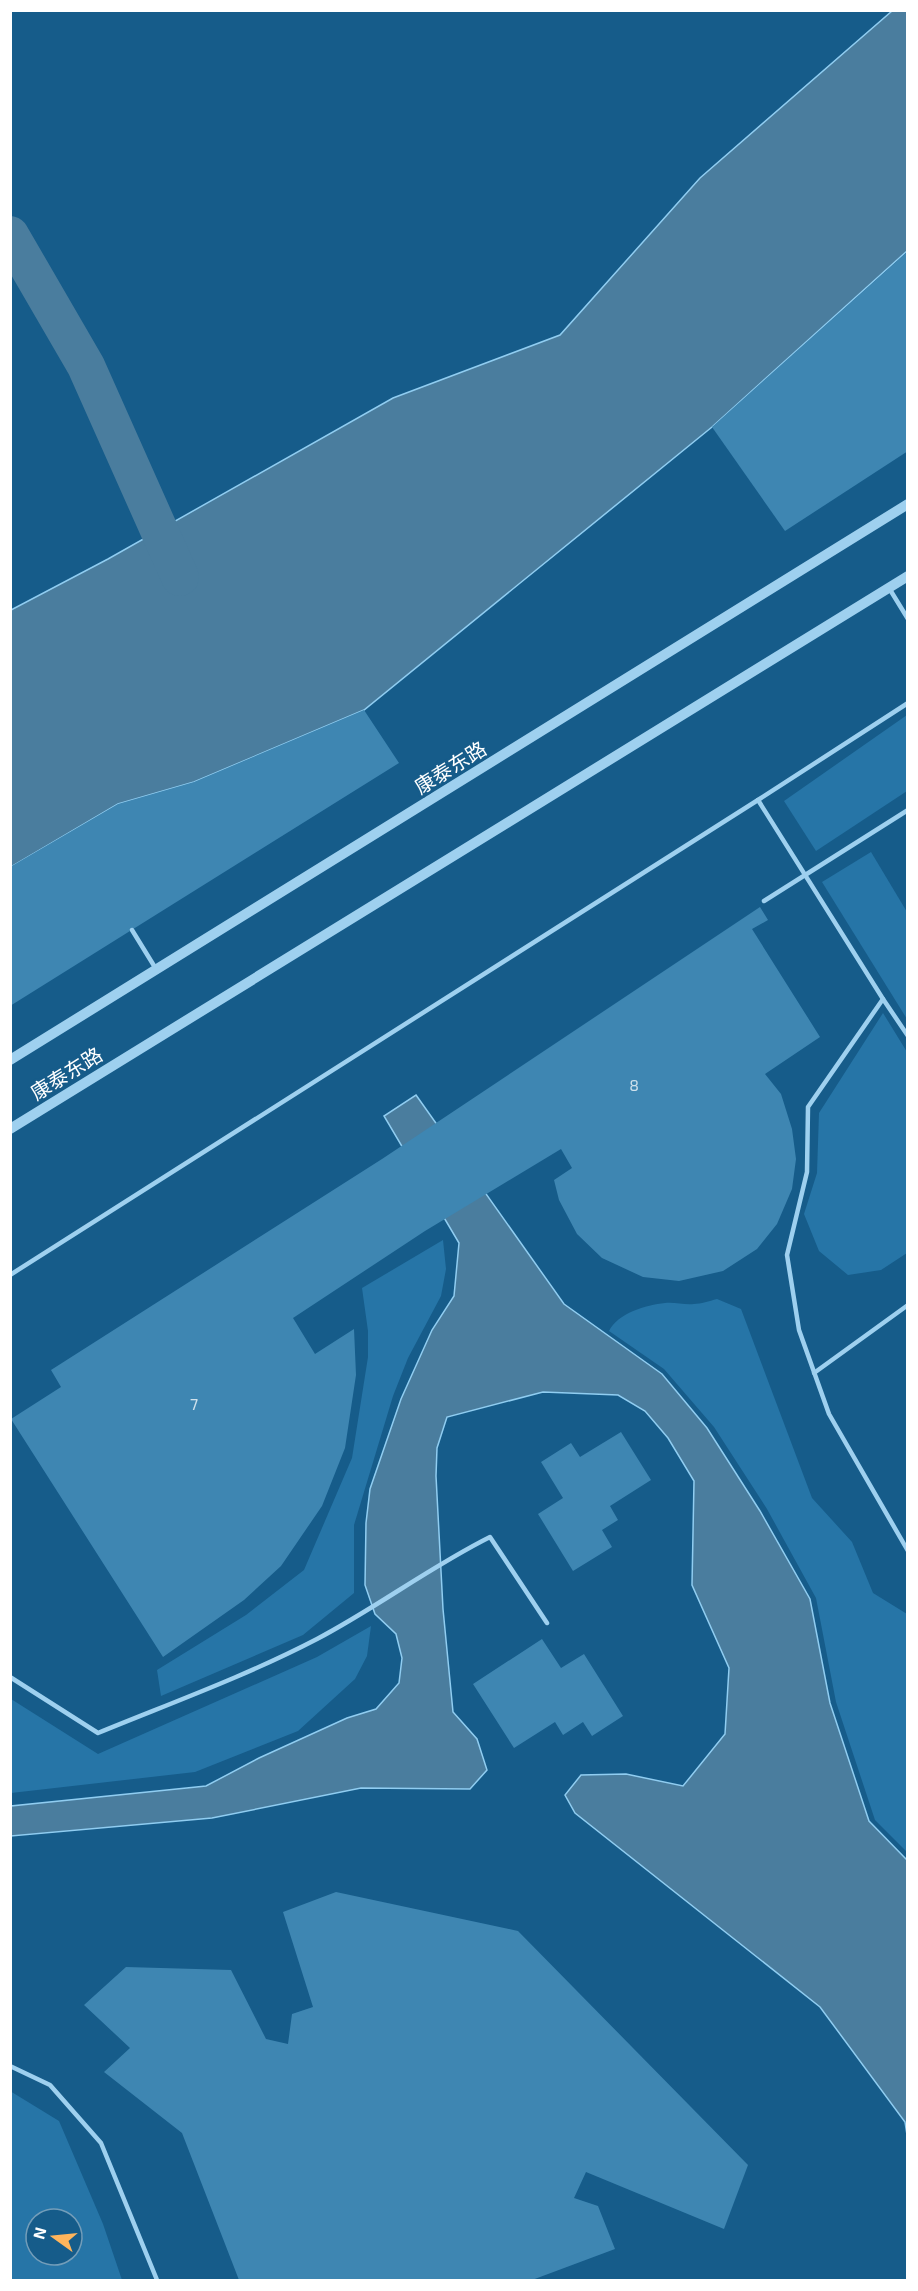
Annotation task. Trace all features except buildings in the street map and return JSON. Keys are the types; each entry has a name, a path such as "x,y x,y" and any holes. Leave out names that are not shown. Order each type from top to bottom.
{"street":[{"name":"康泰东路","path":"10,1060 908,504"},
{"name":"康泰东路","path":"10,1129 908,576"}],"lane":[{"path":"888,588 908,619"},
{"path":"10,1275 908,703"},
{"path":"758,800 908,1036"},
{"path":"764,902 908,810"},
{"path":"132,930 156,970"},
{"path":"883,999 808,1107 807,1172 787,1256 799,1330 828,1414 908,1551"},
{"path":"814,1373 908,1305"},
{"path":"10,1677 98,1733 215,1686 318,1639 452,1556 490,1537 547,1623"},
{"path":"10,2067 50,2085 101,2143 157,2280"}],"shaded area":[{"path":"892,11 907,11 907,251 712,427 364,710 194,782 118,804 11,867 11,610 108,559 393,398 560,335 700,178"},
{"path":"907,715 907,791 816,851 784,801"},
{"path":"871,852 907,912 907,1019 822,882"},
{"path":"883,1013 907,1052 907,1253 881,1270 848,1275 819,1251 804,1214 817,1173 819,1113"},
{"path":"416,1095 564,1304 662,1374 707,1428 760,1511 810,1599 830,1703 869,1821 907,1860 907,2135 905,2122 820,2007 575,1813 565,1795 581,1775 626,1774 683,1786 725,1734 729,1668 692,1585 694,1481 668,1438 645,1411 618,1395 543,1392 447,1417 437,1448 436,1476 443,1609 453,1712 477,1739 487,1770 470,1789 361,1788 212,1818 11,1836 11,1806 206,1786 259,1758 347,1718 376,1709 399,1683 402,1658 396,1634 375,1614 365,1585 366,1523 370,1489 401,1399 432,1330 454,1296 459,1243 384,1116"},
{"path":"443,1240 446,1269 441,1296 408,1358 393,1396 354,1525 354,1593 303,1635 161,1696 157,1670 246,1615 304,1570 352,1458 368,1357 368,1331 362,1288"},
{"path":"717,1299 741,1309 812,1498 852,1542 873,1593 907,1614 907,1852 875,1820 836,1702 816,1598 767,1509 714,1427 664,1369 609,1331 619,1319 641,1308 665,1303 697,1304"},
{"path":"371,1626 367,1656 355,1679 298,1731 195,1772 11,1793 11,1699 98,1754 317,1657"},
{"path":"10,2091 59,2121 103,2224 122,2280 11,2280"}],"waterway":[{"path":"10,235 86,366 180,577"}]}
